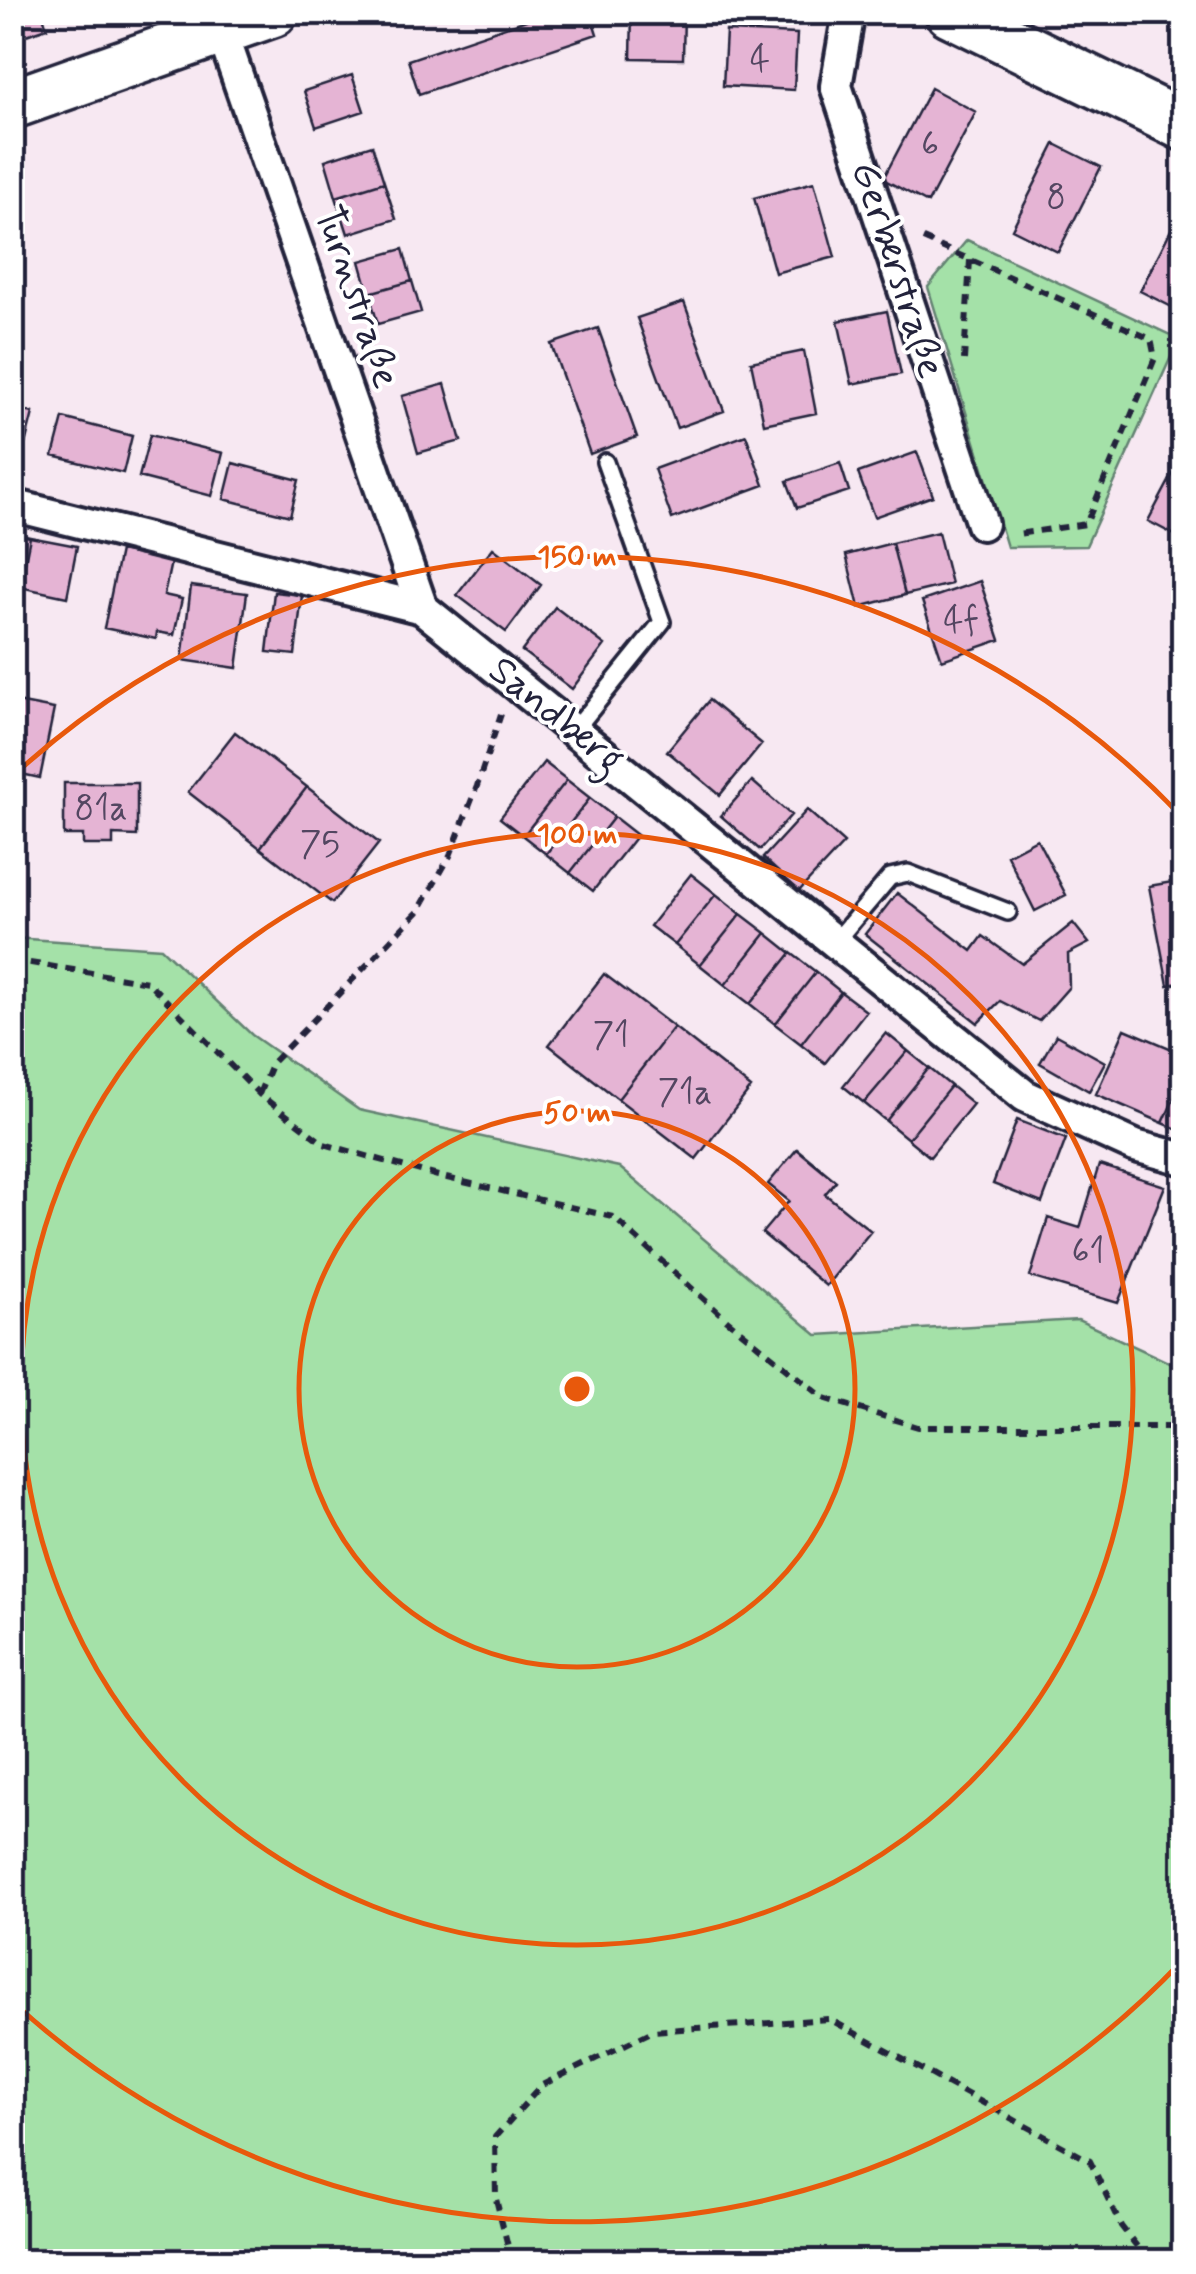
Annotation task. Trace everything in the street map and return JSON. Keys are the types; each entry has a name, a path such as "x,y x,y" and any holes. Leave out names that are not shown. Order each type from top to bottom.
{"main road":[{"path":"12,104 218,22 273,12"},
{"path":"950,12 1184,126"}],"street":[{"name":"Gerberstraße","path":"849,12 836,86 874,203 997,520"},
{"name":"Turnstraße","path":"218,22 422,608"},
{"name":"Sandberg","path":"12,505 422,608 1025,1096 1135,1146 1184,1159"}],"lane":[{"path":"574,731 662,622 605,462"},
{"path":"835,942 890,877 908,874 1008,912"}],"path":[{"path":"874,203 905,231 1151,339 1155,358 1086,524 1017,534 997,520"},
{"path":"964,368 970,260"},
{"path":"259,1094 272,1063 418,912 450,856 478,786 512,680"},
{"path":"12,960 148,982 259,1094 324,1144 438,1176 612,1217 727,1320 824,1398 918,1427 1184,1428"},
{"path":"512,2262 496,2199 495,2137 542,2085 653,2031 829,2019 1090,2161 1121,2226 1149,2262"},
{"path":"12,2253 22,2262"}],"green space":[{"path":"967,240 1179,339 1086,546 1007,547 928,287"},
{"path":"13,938 161,948 252,1035 359,1110 619,1167 817,1335 1078,1320 1170,1363 1183,1365 1183,2261 13,2261"}],"building":[{"path":"12,12 42,12 47,28 12,40"},
{"path":"550,12 590,12 597,34 419,94 408,60"},
{"path":"632,12 684,12 683,59 631,58"},
{"path":"1102,12 1135,12 1129,25"},
{"path":"726,31 797,34 794,90 723,86"},
{"path":"352,75 364,111 316,127 304,91"},
{"path":"931,88 976,112 928,203 883,179"},
{"path":"1055,144 1101,167 1058,252 1012,229"},
{"path":"372,145 384,182 336,197 325,160"},
{"path":"384,182 396,219 348,234 336,197"},
{"path":"814,182 835,257 775,273 754,198"},
{"path":"1184,207 1184,313 1140,291"},
{"path":"403,249 412,281 369,293 360,261"},
{"path":"412,281 421,312 378,324 369,293"},
{"path":"684,302 724,411 677,428 637,318"},
{"path":"887,311 901,374 852,384 838,321"},
{"path":"598,328 637,437 590,454 551,344"},
{"path":"804,351 816,413 764,424 751,362"},
{"path":"445,384 461,441 418,453 402,396"},
{"path":"12,408 33,413 23,452 12,450"},
{"path":"63,418 132,436 123,473 53,456"},
{"path":"150,435 223,453 212,496 139,477"},
{"path":"746,435 764,485 672,519 654,469"},
{"path":"917,452 933,496 874,517 858,473"},
{"path":"1184,453 1184,540 1148,521"},
{"path":"233,463 299,480 290,516 224,499"},
{"path":"840,463 849,491 797,508 787,481"},
{"path":"938,532 951,584 905,595 892,543"},
{"path":"12,533 30,537 20,587 12,586"},
{"path":"30,537 77,546 67,597 20,587"},
{"path":"892,543 905,595 859,607 846,555"},
{"path":"493,548 541,585 506,632 457,595"},
{"path":"120,551 171,562 164,595 182,599 174,635 157,632 156,639 104,628"},
{"path":"980,581 1000,640 942,660 922,601"},
{"path":"191,586 247,593 237,668 182,660"},
{"path":"274,592 302,595 295,655 267,652"},
{"path":"555,607 605,645 572,689 522,651"},
{"path":"709,700 762,744 720,795 667,751"},
{"path":"12,701 54,709 40,778 12,772"},
{"path":"235,732 307,787 260,848 188,792"},
{"path":"544,762 567,780 523,836 500,818"},
{"path":"567,780 590,798 546,854 523,836"},
{"path":"752,781 791,815 760,850 721,816"},
{"path":"64,783 137,783 137,836 113,835 113,845 83,845 83,835 64,835"},
{"path":"307,787 379,843 332,903 260,848"},
{"path":"590,798 614,817 570,873 546,854"},
{"path":"807,810 844,843 799,891 763,858"},
{"path":"614,817 637,835 593,891 570,873"},
{"path":"1037,839 1066,895 1035,911 1007,855"},
{"path":"691,874 716,894 675,945 650,926"},
{"path":"1184,880 1184,982 1168,985 1149,886"},
{"path":"897,893 972,951 983,936 1022,964 1073,923 1089,943 1068,954 1069,987 1039,1021 1000,1001 978,1023 865,934"},
{"path":"716,894 741,914 700,965 675,945"},
{"path":"741,914 766,933 725,985 700,965"},
{"path":"766,933 791,953 750,1004 725,985"},
{"path":"791,953 816,972 775,1024 750,1004"},
{"path":"816,972 841,992 801,1044 775,1024"},
{"path":"604,974 674,1027 618,1099 549,1045"},
{"path":"841,992 866,1011 825,1063 801,1044"},
{"path":"674,1027 751,1088 696,1159 618,1099"},
{"path":"1125,1029 1184,1054 1184,1076 1163,1123 1096,1094"},
{"path":"886,1033 908,1051 864,1103 843,1086"},
{"path":"1056,1035 1105,1062 1089,1091 1040,1063"},
{"path":"908,1051 929,1068 886,1121 864,1103"},
{"path":"929,1068 951,1086 908,1139 886,1121"},
{"path":"1184,1076 1184,1132 1163,1123"},
{"path":"951,1086 973,1104 930,1157 908,1139"},
{"path":"1017,1120 1066,1139 1042,1203 993,1184"},
{"path":"797,1149 836,1181 825,1194 871,1231 826,1286 762,1233 789,1201 768,1184"},
{"path":"1099,1165 1165,1186 1118,1303 1030,1277 1048,1218 1080,1228"}]}
